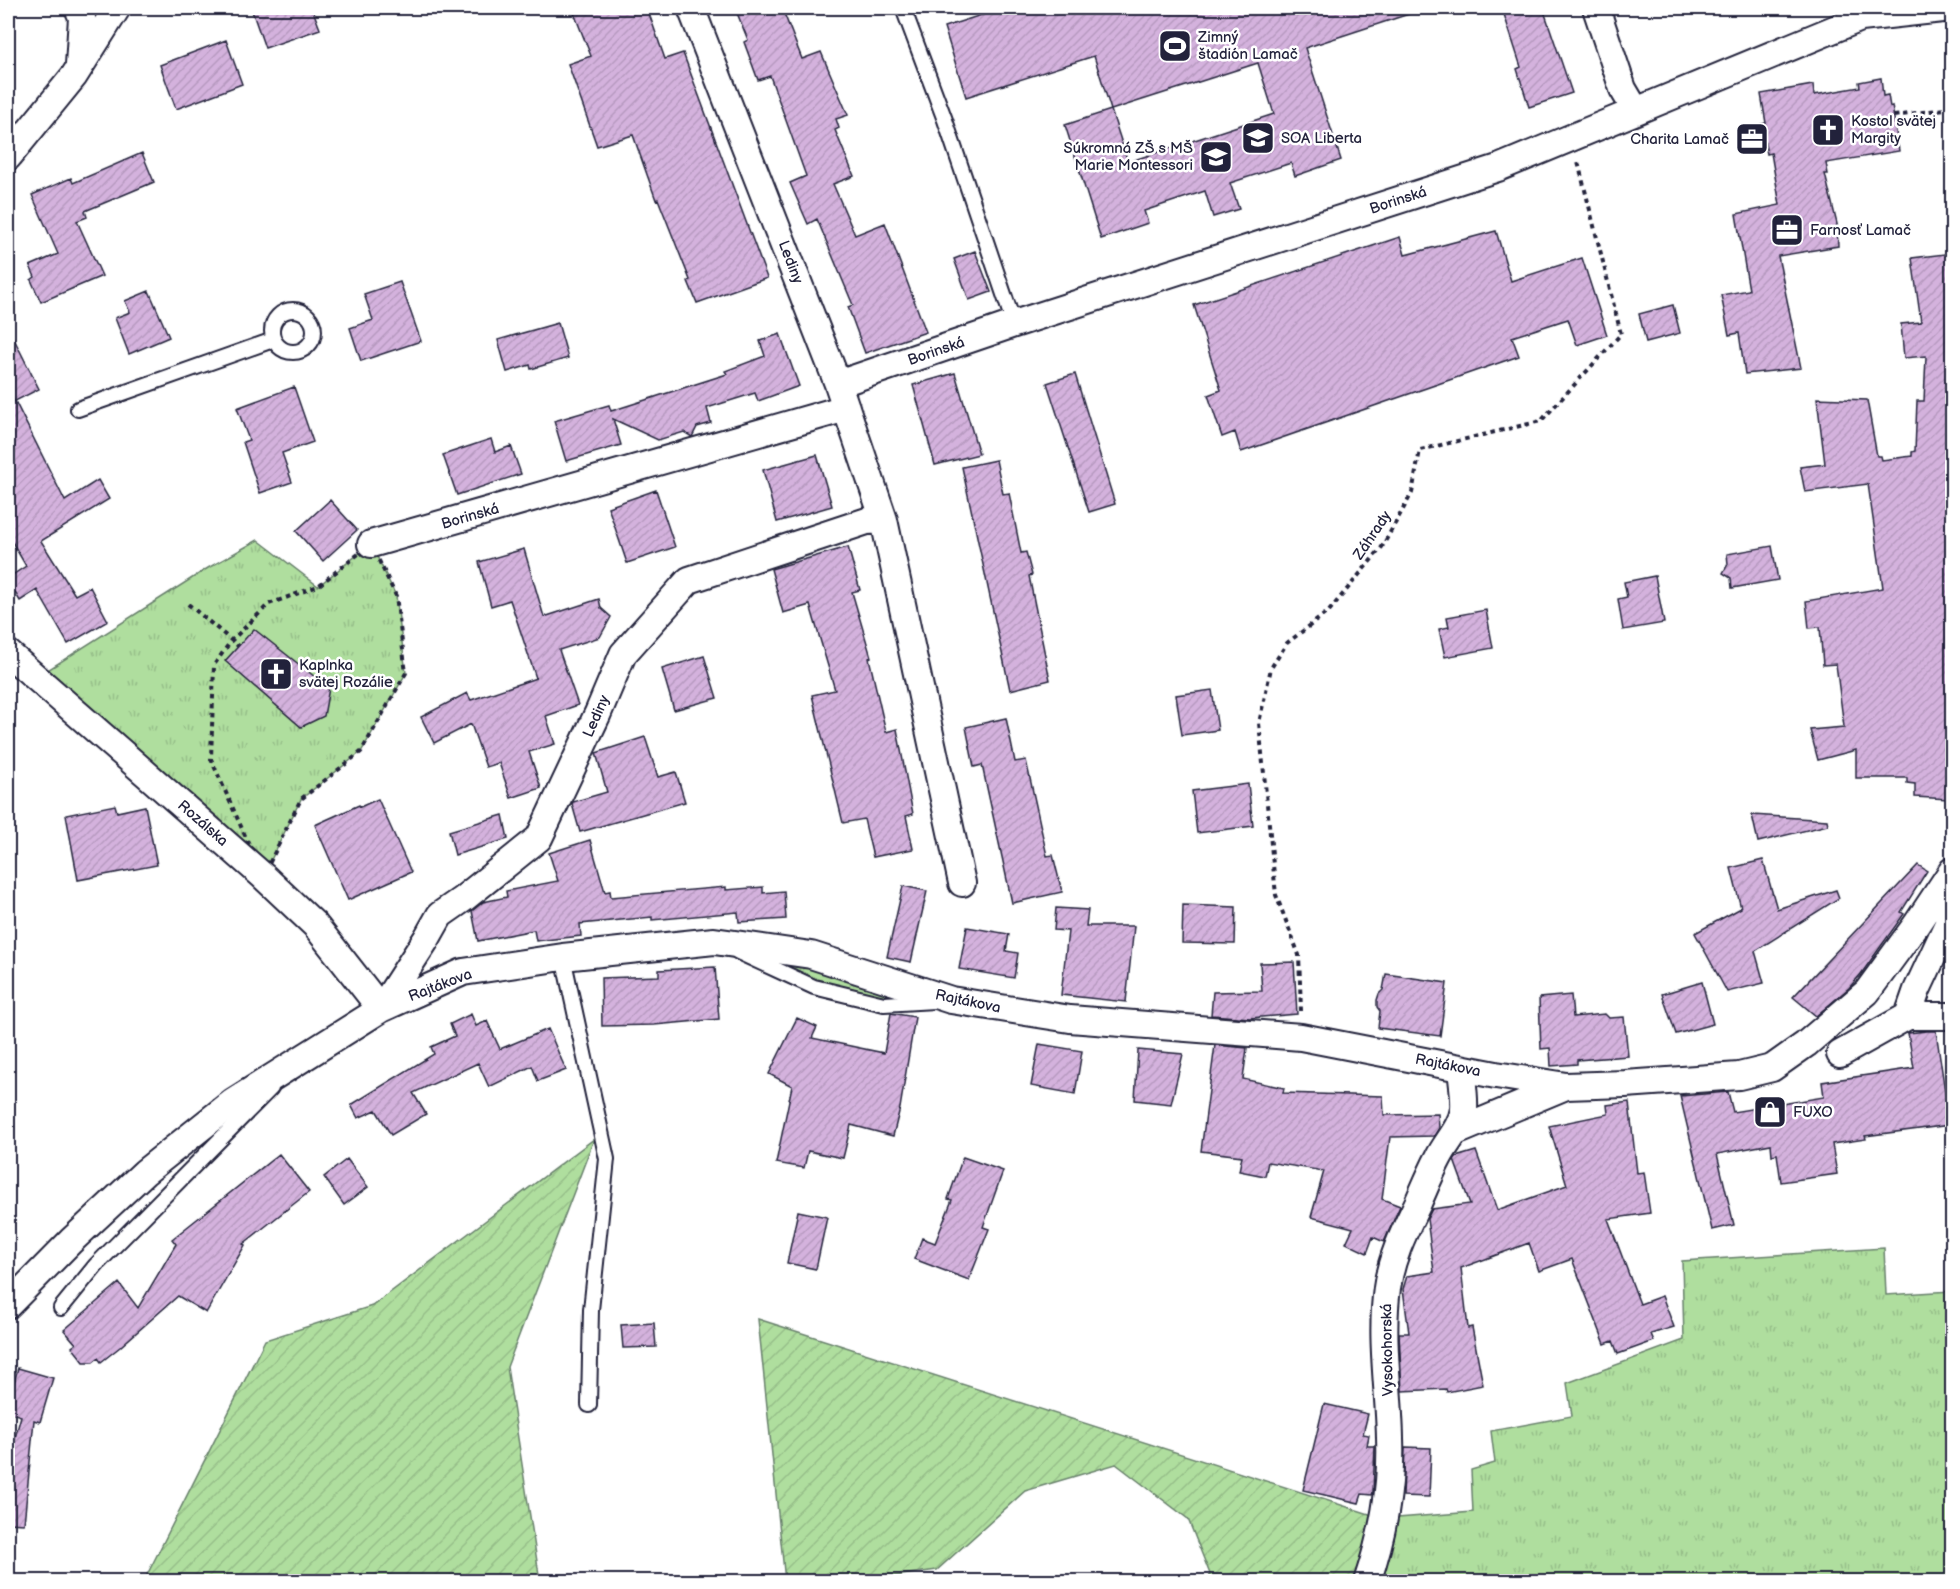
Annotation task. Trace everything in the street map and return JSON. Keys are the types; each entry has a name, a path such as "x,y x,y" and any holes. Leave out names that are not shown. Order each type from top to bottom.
{"street":[{"path":"78,8 82,17 79,65"},
{"name":"Lediny","path":"691,8 842,395 884,520 962,883"},
{"path":"1596,8 1623,89 1636,111"},
{"name":"Borinská","path":"370,544 820,416 842,395 1014,324 1498,168 1861,18 1953,8"},
{"path":"8,157 74,76 113,10"},
{"name":"Lediny","path":"381,1009 440,915 464,899 539,838 623,654 689,580 867,521 884,520"},
{"name":"Rozálska","path":"8,653 315,924 381,1009"},
{"name":"Rajtákova","path":"8,1305 71,1241 145,1172 233,1102 381,1009 463,972 563,957 714,940 811,954 951,1000 1070,1019 1302,1037 1566,1086 1625,1084 1739,1076 1772,1068 1806,1044 1867,992 1953,871"},
{"path":"1908,1016 1917,990 1953,915"},
{"path":"1839,1054 1908,1016 1953,1016"},
{"name":"Vysokohorská","path":"1367,1581 1382,1536 1390,1473 1386,1383 1387,1288 1396,1251 1440,1155 1456,1132 1464,1109 1461,1068"},
{"path":"1456,1132 1566,1086"}],"lane":[{"path":"903,8 945,120 1014,324"},
{"path":"78,409 273,340"},
{"path":"563,957 607,1159 591,1310 589,1405"},
{"path":"61,1308 96,1265 298,1060"}],"path":[{"path":"1894,116 1953,108"},
{"name":"Záhrady","path":"1302,1037 1299,955 1276,895 1259,723 1271,668 1287,643 1329,611 1382,548 1412,493 1420,450 1541,420 1621,334 1572,138"},
{"path":"370,544 396,596 406,673 361,752 301,799 263,876 211,759 214,665 231,640 269,604 318,586 370,544"},
{"path":"188,604 238,646"}],"green space":[{"path":"258,540 318,586 371,544 396,596 406,673 361,752 301,799 263,876 35,678 208,568"},
{"path":"714,941 951,1000 884,1004 814,987"},
{"path":"594,1139 507,1367 540,1581 144,1581 265,1340 372,1306"},
{"path":"1884,1248 1886,1295 1952,1291 1952,1581 1367,1582 1385,1519 1473,1512 1471,1470 1495,1463 1491,1431 1572,1416 1567,1383 1684,1340 1682,1261"},
{"path":"758,1319 1385,1519 1367,1581 1209,1581 1210,1574 1188,1519 1116,1464 1025,1491 937,1570 859,1581 785,1581"}],"building":[{"path":"251,8 312,8 320,29 265,48"},
{"path":"572,8 647,8 665,59 683,53 767,278 697,303 633,135 597,146 568,64 591,56"},
{"path":"735,8 782,8 802,59 821,52 848,115 836,119 839,128 835,130 854,176 833,184 855,235 885,223 926,332 865,353 848,307 853,305 817,219 808,224 790,183 806,176 770,76 758,80 744,42 748,40"},
{"path":"1003,8 1414,8 1415,12 1305,48 1341,160 1295,176 1291,163 1230,183 1239,209 1213,217 1205,191 1144,211 1148,223 1101,239 1065,125 1111,110 1094,56 966,97 944,27","holes":["1258,63 1274,114 1128,162 1111,110"]},
{"path":"1502,8 1543,8 1572,93 1529,107 1517,69 1521,67"},
{"path":"226,40 242,84 176,109 160,65"},
{"path":"1881,78 1883,96 1888,95 1890,107 1892,106 1899,151 1826,163 1828,174 1825,174 1837,224 1838,246 1778,256 1801,368 1745,374 1739,333 1729,335 1721,295 1749,290 1736,214 1780,205 1771,153 1767,154 1761,124 1766,123 1761,94 1813,85 1814,95 1860,87 1859,82"},
{"path":"142,153 154,182 85,211 87,217 77,221 102,276 41,302 31,280 35,277 30,266 58,254 32,195 71,178 73,183"},
{"path":"1496,231 1511,281 1582,258 1607,335 1577,345 1568,319 1512,337 1519,356 1241,452 1235,432 1222,437 1208,395 1221,390 1194,305 1400,237 1405,255"},
{"path":"975,251 991,292 969,300 954,259"},
{"path":"1953,253 1953,778 1949,799 1915,797 1915,784 1907,783 1907,778 1856,778 1856,750 1818,760 1810,730 1844,727 1836,664 1823,665 1820,627 1809,628 1806,601 1883,588 1868,484 1805,492 1800,467 1825,464 1817,398 1867,400 1877,456 1881,456 1882,460 1912,456 1912,452 1915,451 1917,401 1924,401 1926,356 1904,358 1901,324 1921,322 1912,258"},
{"path":"400,282 421,341 361,361 350,328 373,320 364,294"},
{"path":"149,291 169,337 129,354 115,318 130,312 125,301"},
{"path":"1673,305 1680,333 1646,342 1639,314"},
{"path":"558,323 568,358 531,369 530,365 507,372 498,340"},
{"path":"8,327 39,389 15,401 65,501 98,480 109,499 41,541 75,595 90,587 108,621 68,644 37,590 20,601 8,581 8,578 26,566 8,535"},
{"path":"780,334 799,386 758,401 755,393 707,408 711,423 697,427 692,437 684,432 658,440 613,419 621,445 566,461 554,421 609,405 611,411 727,374 725,371 765,356 760,341"},
{"path":"955,373 979,454 935,465 913,385"},
{"path":"1075,374 1115,504 1089,512 1047,383"},
{"path":"294,387 313,442 282,453 292,482 260,493 243,442 249,440 237,408"},
{"path":"491,439 495,452 511,446 521,474 457,495 443,455"},
{"path":"817,455 832,506 777,522 763,470"},
{"path":"996,460 1003,494 1009,493 1021,553 1026,552 1032,575 1029,576 1050,680 1010,690 962,467"},
{"path":"656,490 675,547 627,563 608,507"},
{"path":"330,500 357,530 323,561 296,531"},
{"path":"1772,546 1778,580 1732,588 1731,578 1723,573 1728,564 1727,554"},
{"path":"848,547 860,590 852,592 871,657 869,658 886,732 897,729 913,814 906,816 913,849 873,857 864,819 843,823 812,695 835,690 810,605 783,613 771,569"},
{"path":"524,549 544,617 599,599 601,608 611,617 600,637 559,650 578,705 546,716 555,744 529,752 541,788 511,798 499,763 486,767 471,724 434,743 421,717 467,693 471,700 536,678 510,600 491,606 479,562"},
{"path":"1655,576 1664,623 1623,630 1618,599 1627,597 1624,582"},
{"path":"1486,610 1493,648 1445,657 1439,629 1449,627 1447,617"},
{"name":"Kaplnka svätej Rozálie","path":"254,629 329,688 324,716 301,727 225,661"},
{"path":"704,656 717,698 674,710 662,669"},
{"path":"1212,690 1218,730 1182,735 1176,695"},
{"path":"1006,718 1015,762 1026,760 1047,856 1053,855 1062,892 1012,903 982,765 974,767 966,727"},
{"path":"645,737 658,777 676,772 685,802 580,832 573,802 607,792 596,753"},
{"path":"1248,784 1253,826 1197,833 1192,791"},
{"path":"378,799 411,872 348,900 315,825"},
{"path":"115,805 117,812 145,806 157,865 78,880 66,815"},
{"path":"503,815 508,839 455,855 449,831"},
{"path":"1752,815 1827,820 1828,825 1758,842"},
{"path":"590,840 605,892 610,891 611,897 726,887 726,890 763,887 763,893 784,891 786,919 739,922 738,912 652,920 652,917 580,924 581,936 536,941 534,930 478,941 472,911 483,902 507,897 506,891 558,881 549,853"},
{"path":"1763,860 1777,909 1836,890 1839,898 1755,951 1764,983 1727,992 1695,933 1741,908 1731,868"},
{"path":"1918,865 1927,871 1901,912 1904,914 1849,988 1816,1016 1793,997"},
{"path":"903,886 927,891 911,962 887,957"},
{"path":"1183,905 1236,907 1235,944 1182,943"},
{"path":"1056,908 1088,910 1086,926 1134,926 1126,1002 1061,995 1068,931 1054,930"},
{"path":"967,927 1009,934 1006,951 1018,953 1014,978 959,969"},
{"path":"1294,962 1297,1014 1250,1018 1211,1015 1213,992 1262,991 1260,963"},
{"path":"715,967 719,1019 654,1025 602,1026 601,978 659,976 659,970"},
{"path":"1386,974 1447,983 1440,1036 1378,1028 1380,1011 1377,1007 1377,1000 1383,990"},
{"path":"1702,982 1713,1024 1676,1034 1662,994"},
{"path":"1571,995 1573,1017 1605,1014 1609,1018 1624,1017 1628,1056 1577,1060 1577,1064 1551,1066 1550,1048 1541,1049 1539,998"},
{"path":"891,1013 915,1017 893,1136 851,1125 843,1158 808,1151 804,1168 776,1163 792,1086 769,1074 797,1018 817,1027 812,1038 884,1053"},
{"path":"471,1014 476,1026 487,1021 500,1049 548,1029 566,1070 538,1081 532,1066 489,1087 478,1063 413,1093 426,1114 391,1135 376,1110 358,1118 351,1105 434,1054 431,1047 455,1036 450,1024"},
{"path":"1936,1031 1950,1125 1865,1136 1866,1139 1832,1144 1837,1174 1781,1182 1777,1154 1772,1155 1771,1144 1717,1154 1734,1225 1712,1230 1680,1096 1728,1092 1733,1112 1824,1097 1822,1082 1914,1068 1908,1033"},
{"path":"1039,1044 1082,1051 1075,1094 1031,1086"},
{"path":"1215,1045 1247,1048 1243,1079 1284,1088 1283,1093 1383,1096 1384,1115 1438,1114 1439,1128 1434,1136 1390,1137 1382,1199 1400,1206 1384,1242 1373,1237 1367,1253 1346,1243 1353,1228 1311,1217 1324,1171 1268,1162 1265,1176 1239,1171 1242,1156 1201,1151"},
{"path":"1138,1050 1183,1054 1171,1104 1135,1100"},
{"path":"1629,1102 1637,1173 1644,1172 1650,1213 1608,1219 1640,1304 1662,1296 1674,1327 1651,1334 1654,1341 1618,1354 1613,1341 1605,1344 1572,1259 1539,1271 1529,1243 1461,1268 1468,1328 1472,1327 1483,1385 1447,1392 1446,1389 1402,1391 1399,1333 1409,1333 1403,1289 1407,1276 1434,1272 1427,1219 1432,1209 1470,1204 1454,1160 1456,1157 1476,1151 1497,1210 1567,1185 1549,1126 1608,1114 1607,1105"},
{"path":"279,1154 309,1192 243,1244 245,1245 206,1313 178,1296 101,1362 98,1358 93,1362 84,1362 72,1347 76,1344 64,1330 119,1283 138,1308 176,1244 172,1239"},
{"path":"963,1157 1003,1171 983,1227 989,1229 969,1280 914,1259 922,1238 935,1243 952,1200 948,1199"},
{"path":"347,1159 368,1187 344,1205 324,1177"},
{"path":"798,1211 827,1217 816,1269 787,1263"},
{"path":"654,1323 656,1347 623,1348 621,1325"},
{"path":"18,1368 53,1378 40,1422 34,1420 24,1524 8,1523 8,1463 21,1416 8,1412 8,1403"},
{"path":"1324,1404 1368,1414 1363,1434 1369,1435 1367,1446 1375,1446 1373,1492 1372,1495 1362,1494 1359,1503 1303,1490"},
{"path":"1405,1447 1431,1448 1429,1497 1403,1496"}],"place":[{"name":"Zimný štadión Lamač","path":"1175,46"},
{"name":"Kostol svätej Margity","path":"1828,130"},
{"name":"SOA Liberta","path":"1258,138"},
{"name":"Charita Lamač","path":"1752,139"},
{"name":"Súkromná ZŠ s MŠ Marie Montessori","path":"1216,157"},
{"name":"Farnosť Lamač","path":"1787,230"},
{"name":"Kaplnka svätej Rozálie","path":"276,674"},
{"name":"FUXO","path":"1770,1112"}]}
